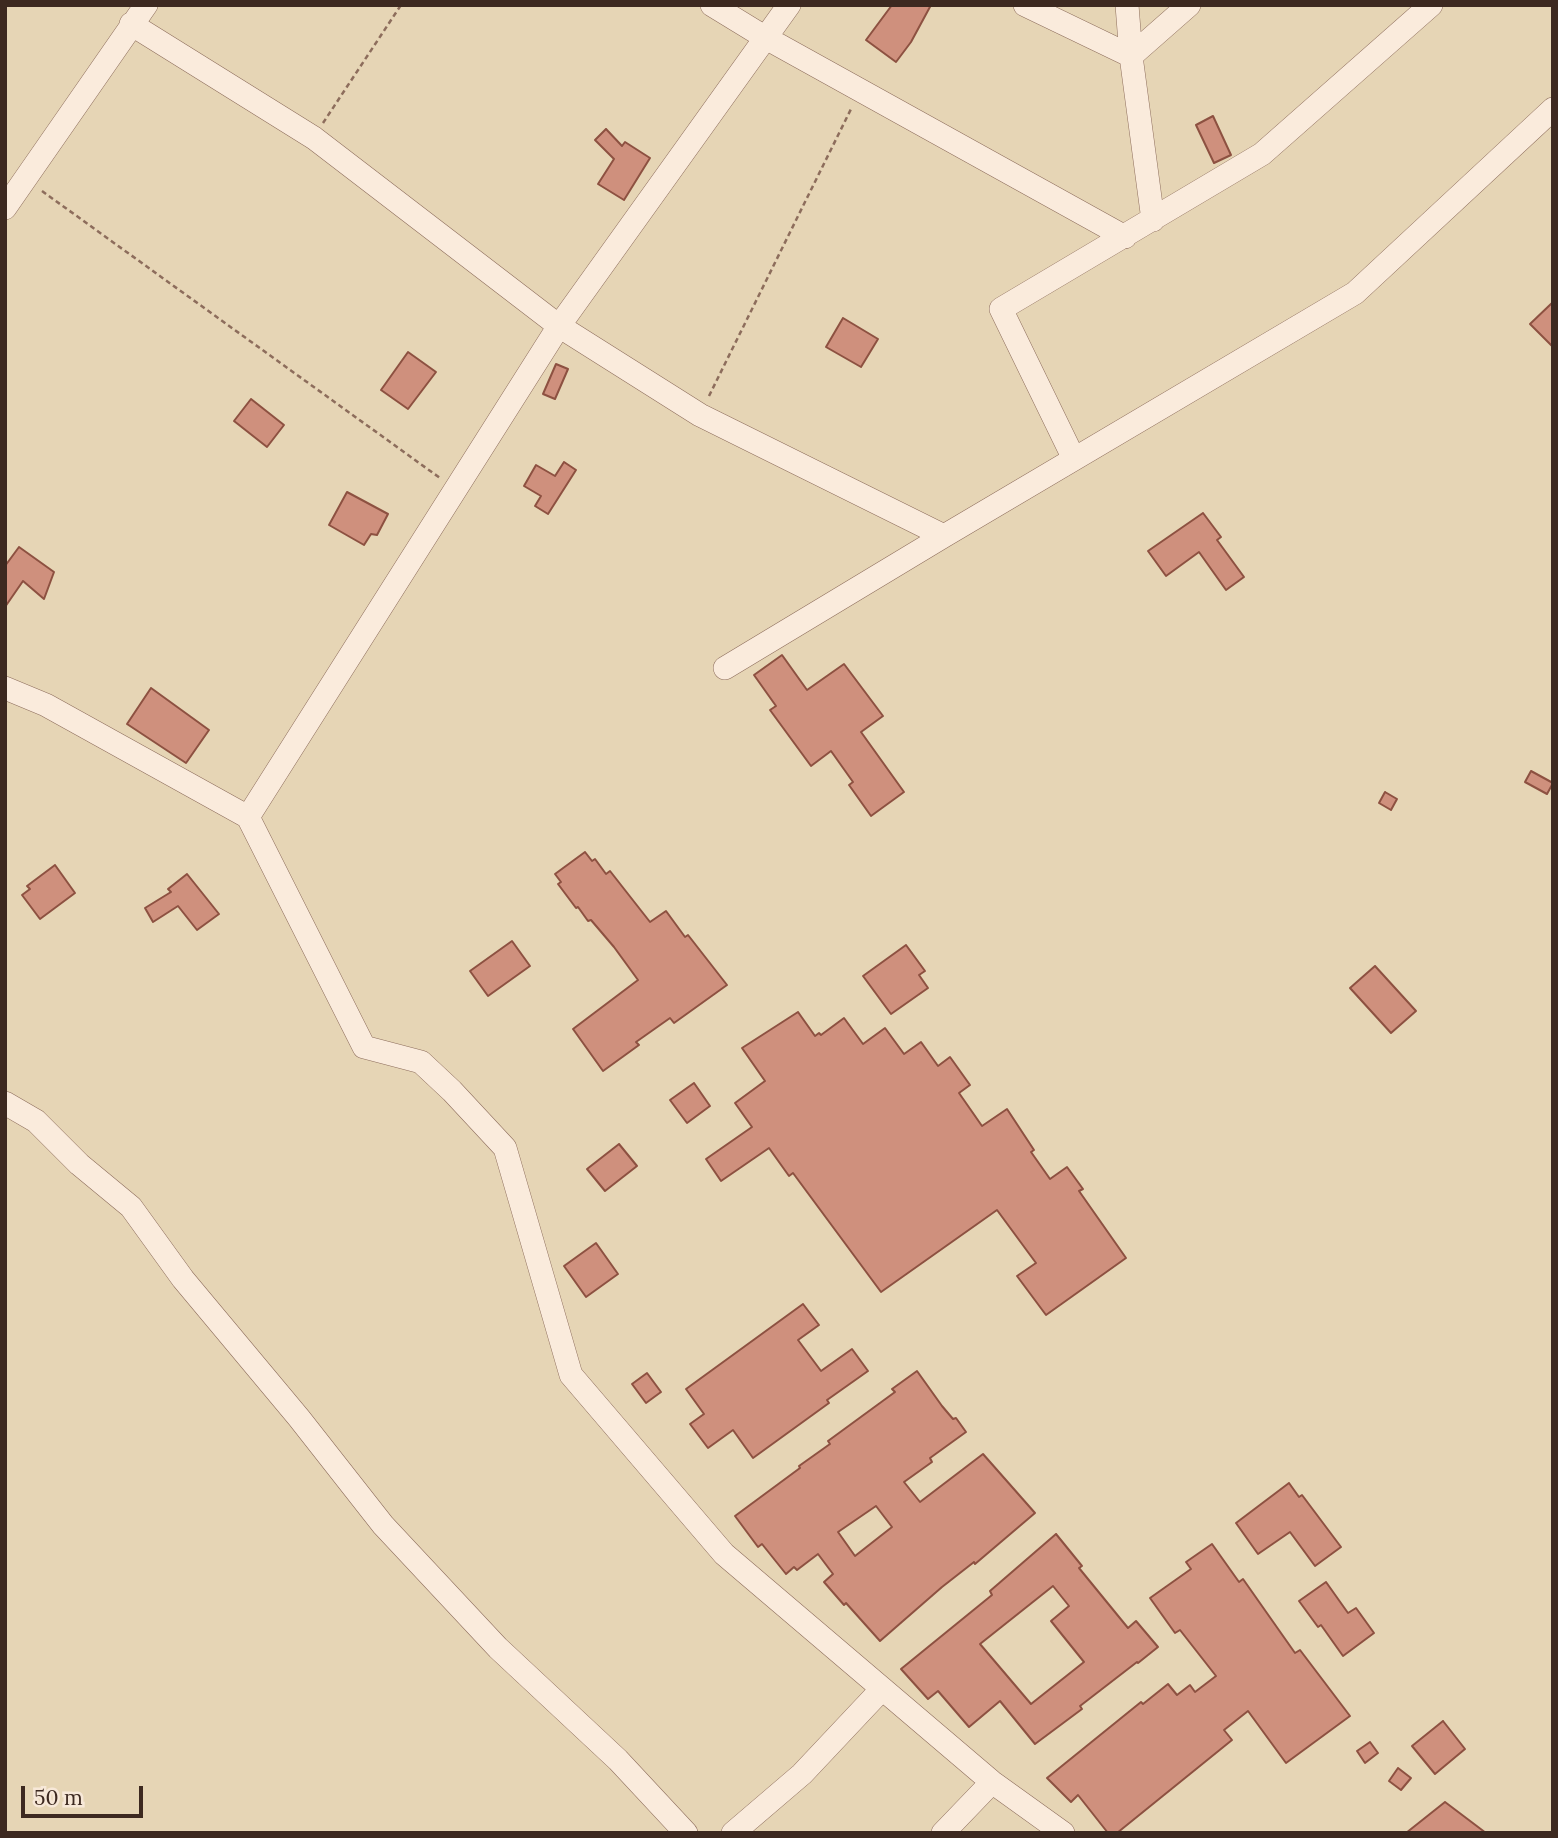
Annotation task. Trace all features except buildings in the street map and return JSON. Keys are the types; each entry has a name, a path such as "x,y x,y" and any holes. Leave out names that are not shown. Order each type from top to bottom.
{"street":[{"path":"5,208 146,5"},
{"path":"712,5 766,38 1125,237"},
{"path":"248,817 559,326 789,5"},
{"path":"1025,5 1131,56"},
{"path":"1127,5 1131,56 1153,220"},
{"path":"1131,56 1189,5"},
{"path":"1074,459 1002,309 1262,154 1431,5"},
{"path":"131,24 314,138 559,326 700,415 944,536"},
{"path":"725,668 1355,293 1553,110"},
{"path":"5,688 46,705 248,817 364,1047 421,1062 505,1148 571,1375 724,1554 992,1782 1063,1833"},
{"path":"5,1103 36,1121 79,1164 131,1207 183,1279 299,1418 383,1525 498,1648 618,1760 686,1833"},
{"path":"733,1833 802,1774 882,1689"},
{"path":"943,1833 992,1782"}],"path":[{"path":"314,138 401,5"},
{"path":"700,415 860,90"},
{"path":"36,187 456,489"}],"shaded area":[{"path":"5,5 1553,5 1553,1833 5,1833"}]}
